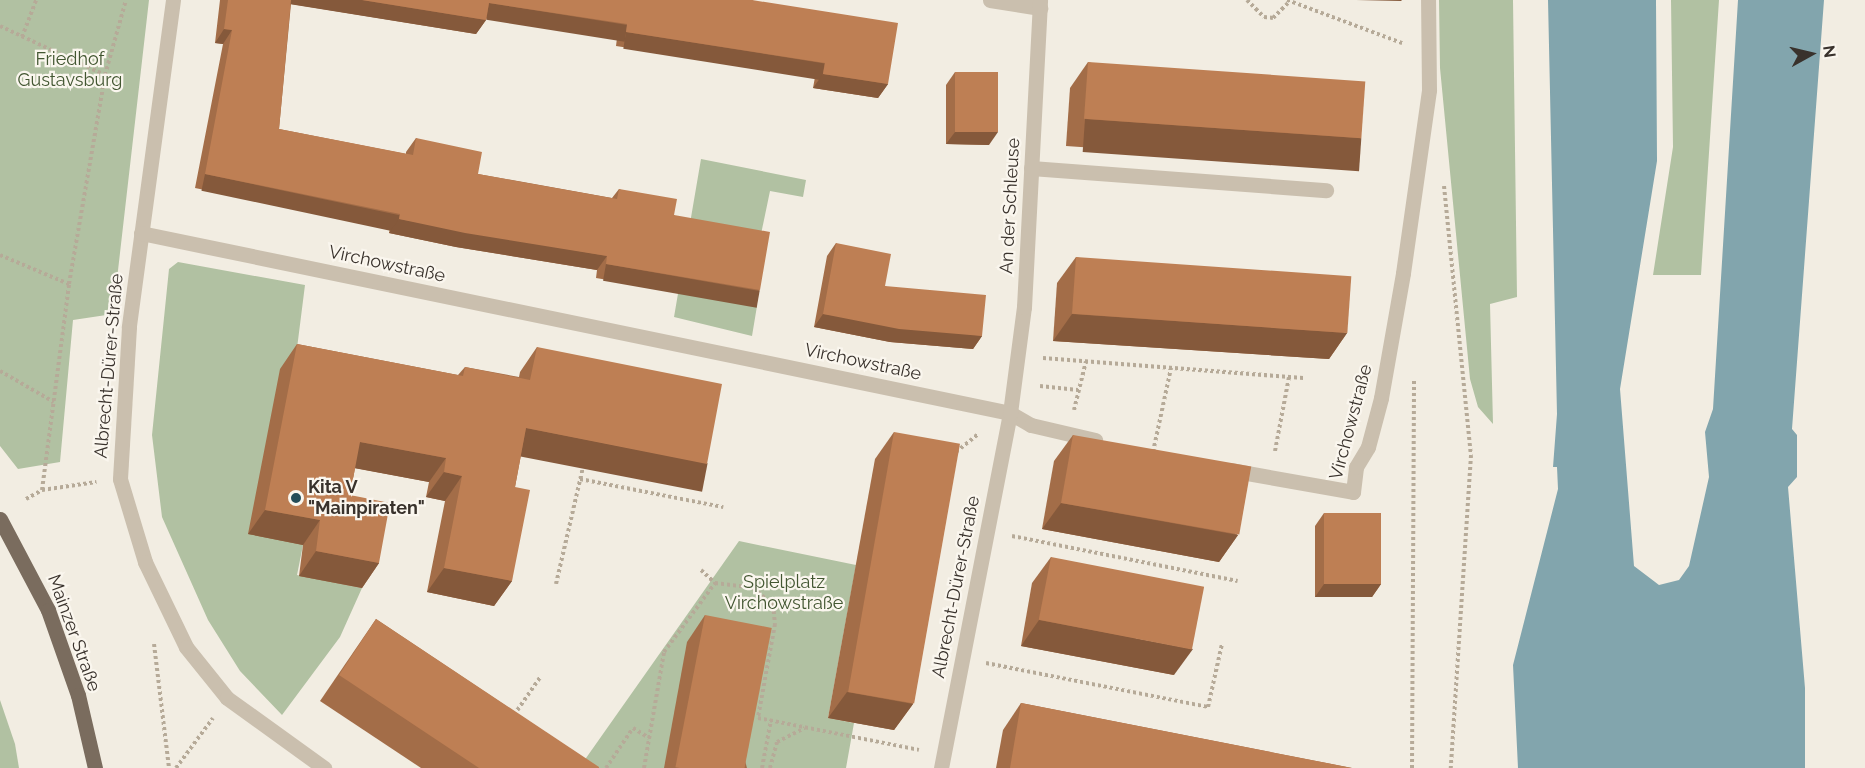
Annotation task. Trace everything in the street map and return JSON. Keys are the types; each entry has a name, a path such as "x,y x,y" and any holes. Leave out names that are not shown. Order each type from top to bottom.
{"main road":[{"name":"Mainzer Straße","path":"4,526 48,610 78,695 95,768"}],"street":[{"name":"Albrecht-Dürer-Straße","path":"173,0 141,233 121,417 120,479 167,614 227,698 324,768"},
{"path":"990,0 1040,4"},
{"name":"Virchowstraße","path":"1210,466 1353,492 1356,467 1368,447 1381,398 1403,273 1429,57 1428,0"},
{"name":"An der Schleuse","path":"1010,413 1017,356 1031,168 1040,4"},
{"path":"1031,168 1326,190"},
{"name":"Virchowstraße","path":"141,233 983,407 1010,413 1031,425 1153,453"},
{"name":"Albrecht-Dürer-Straße","path":"942,762 1010,413"}],"path":[{"path":"22,37 36,0"},
{"path":"42,490 69,284 105,75 126,0"},
{"path":"1247,0 1264,17 1274,18 1288,2 1376,30 1429,57"},
{"path":"0,27 105,75"},
{"path":"1442,173 1471,455 1451,768"},
{"path":"0,255 69,284"},
{"path":"1017,356 1303,378"},
{"path":"1071,434 1078,390 1086,361"},
{"path":"1412,768 1414,365"},
{"path":"1153,453 1171,368"},
{"path":"0,370 54,402"},
{"path":"1269,478 1289,377"},
{"path":"1014,383 1078,390"},
{"path":"952,455 979,433 983,407"},
{"path":"556,584 583,467"},
{"path":"580,478 723,507"},
{"path":"26,500 42,490 120,479"},
{"path":"987,531 1238,581"},
{"path":"701,570 715,583 744,584 773,606 775,624 758,718 942,762"},
{"path":"644,768 664,652 715,583"},
{"path":"153,638 169,768"},
{"path":"962,659 1208,706 1222,645"},
{"path":"510,721 541,676"},
{"path":"176,768 227,698"},
{"path":"762,768 771,720"},
{"path":"606,768 633,728 649,738"},
{"path":"770,768 777,742 806,728"}],"green space":[{"name":"Friedhof Gustavsburg","path":"0,0 149,0 113,314 73,320 60,462 18,469 0,446"},
{"path":"1439,0 1513,0 1517,297 1490,304 1493,424 1478,407 1470,379 1440,68"},
{"path":"1671,0 1719,0 1701,275 1653,275 1673,147"},
{"path":"701,159 806,180 803,197 770,191 760,239 696,294 757,306 752,336 674,317"},
{"path":"178,262 305,285 294,372 303,545 297,575 362,588 340,637 282,715 240,671 208,620 162,517 152,435 169,269"},
{"name":"Spielplatz Virchowstraße","path":"739,541 856,565 828,718 854,723 846,768 579,768"},
{"path":"0,700 15,744 19,768 0,768"}],"water":[{"path":"1548,0 1656,0 1657,161 1620,389 1634,566 1659,585 1679,580 1689,566 1709,477 1705,432 1713,409 1738,0 1824,0 1792,429 1797,435 1797,477 1788,487 1805,688 1805,768 1518,768 1513,665 1558,489 1557,467 1553,467 1557,414"}],"building":[{"path":"228,0 291,0 279,129 413,155 416,138 482,152 478,174 617,199 619,189 677,199 674,215 770,232 760,290 606,264 607,256 465,233 399,219 400,214 205,174 232,30 224,29"},
{"path":"362,0 752,0 898,23 888,84 823,74 825,63 626,32 627,24 489,3 486,20"},
{"path":"1088,62 1365,81 1361,138 1084,119"},
{"path":"955,72 998,72 998,132 955,132"},
{"path":"836,243 891,254 885,286 986,295 982,336 899,329 823,314"},
{"path":"1076,257 1351,276 1347,333 1072,314"},
{"path":"297,344 463,376 465,367 530,380 537,347 722,384 707,464 526,428 515,487 530,490 512,581 444,568 462,476 444,472 446,458 360,442 350,495 390,503 379,563 316,551 320,520 265,510"},
{"path":"894,432 960,444 914,704 848,692"},
{"path":"1073,435 1251,466 1239,534 1061,503"},
{"path":"1324,513 1381,513 1381,584 1324,584"},
{"path":"1051,557 1204,587 1192,650 1039,620"},
{"path":"705,615 772,628 745,768 675,767"},
{"path":"376,619 599,768 479,768 339,675"},
{"path":"1021,703 1352,768 1010,768"}],"place":[{"name":"Kita V \"Mainpiraten\"","path":"296,498"}]}
